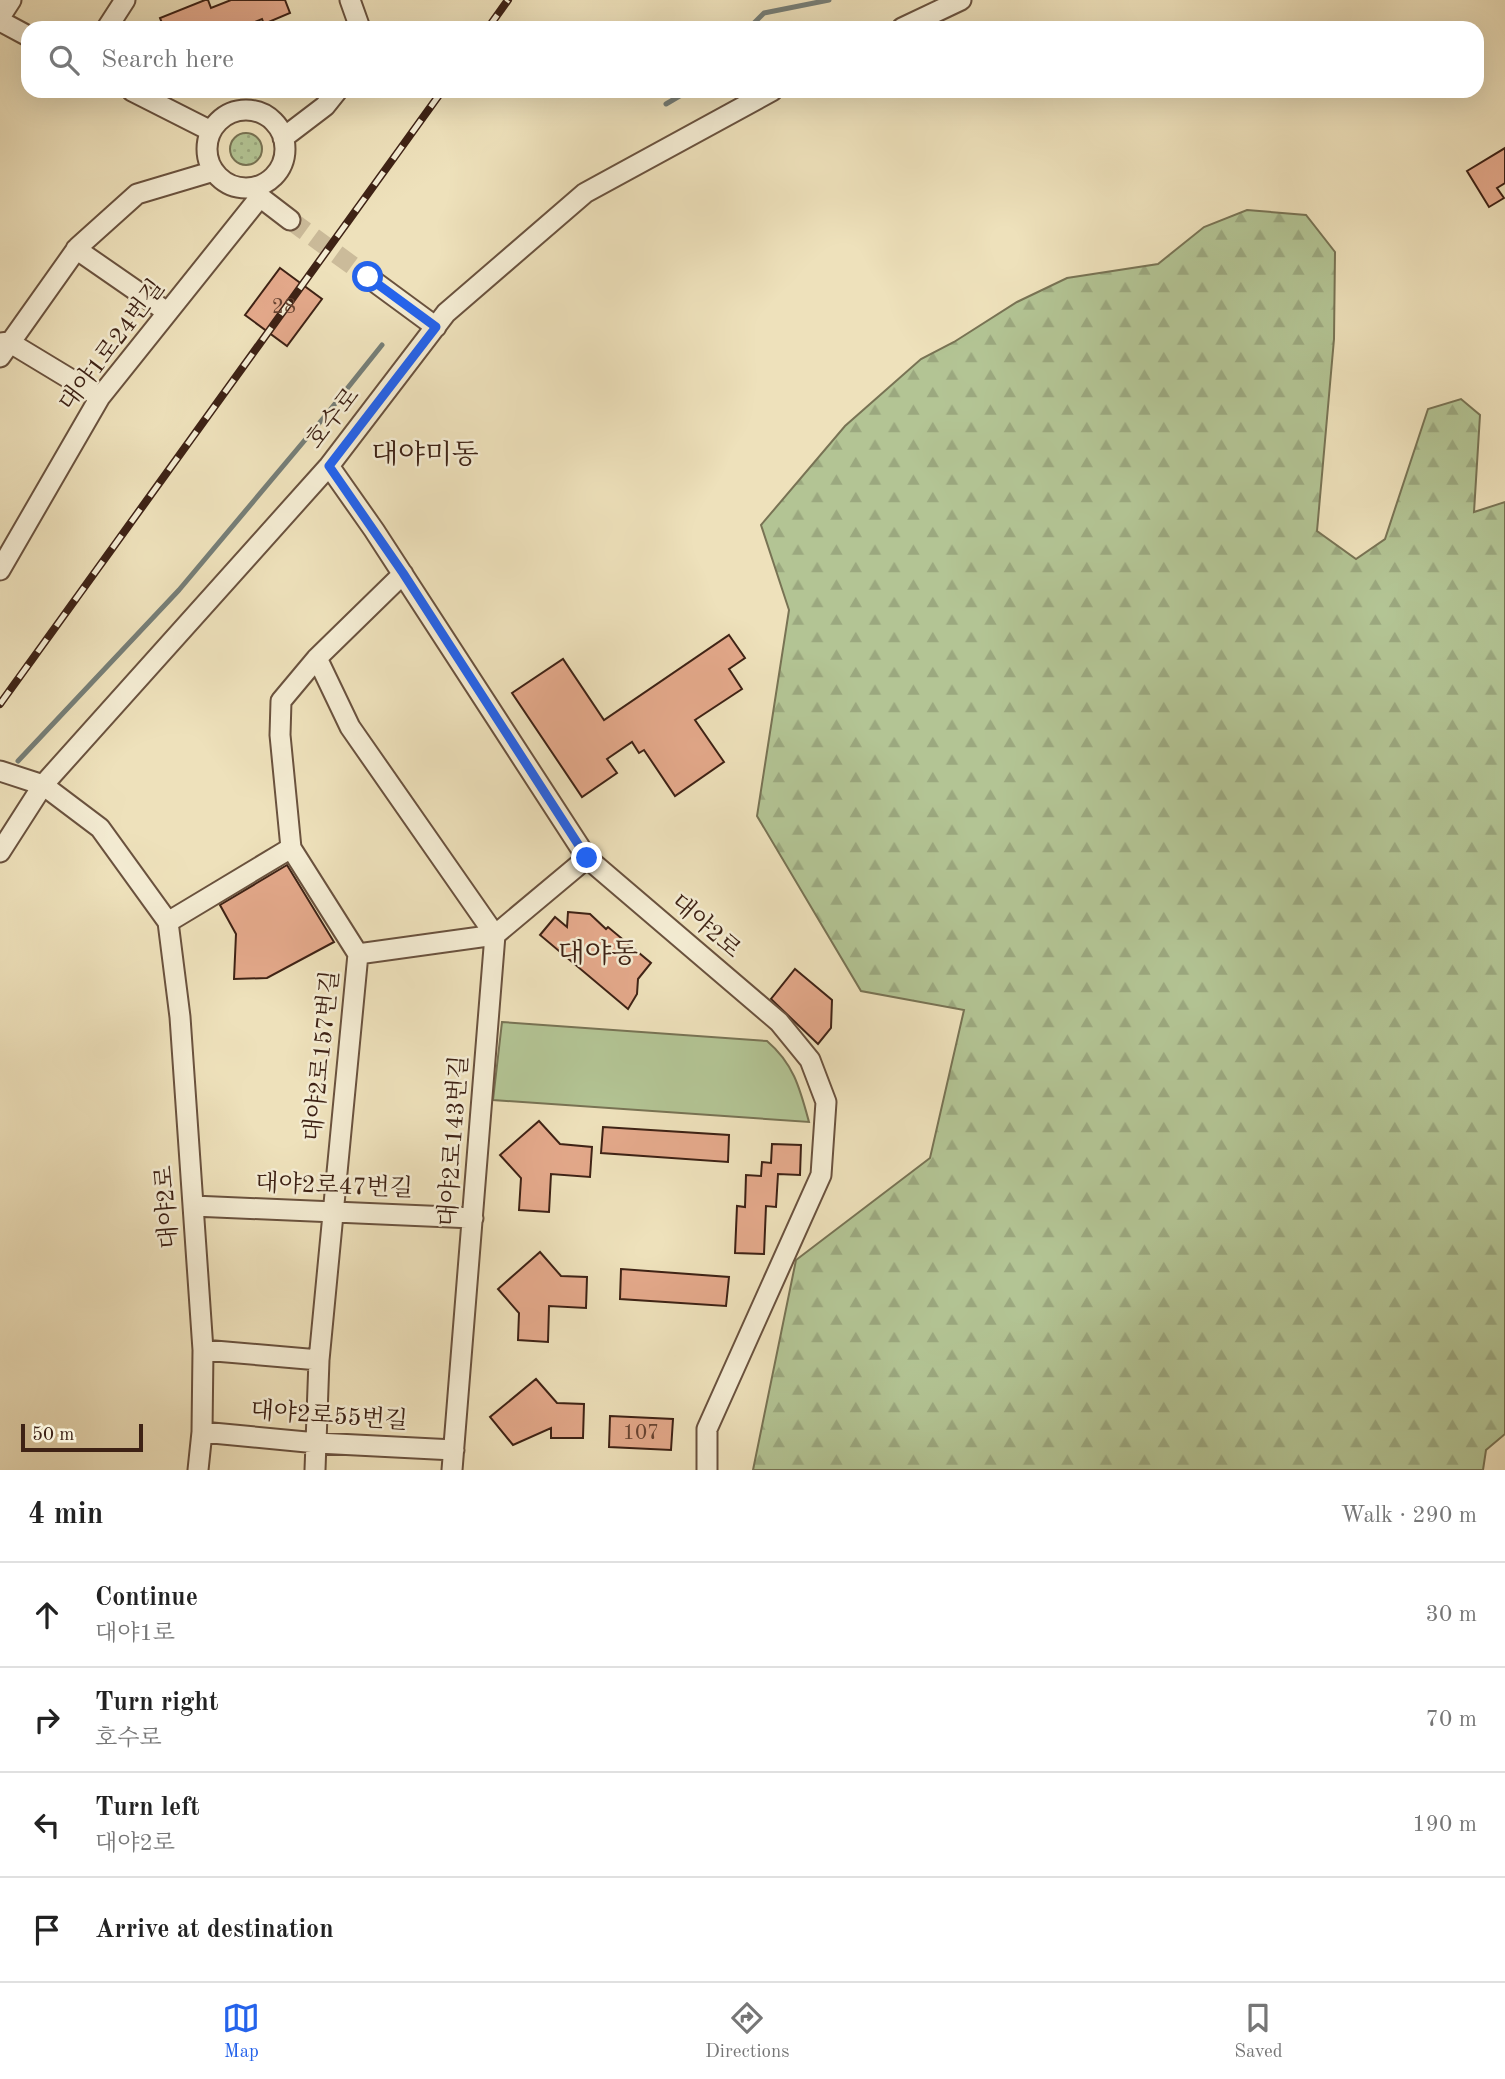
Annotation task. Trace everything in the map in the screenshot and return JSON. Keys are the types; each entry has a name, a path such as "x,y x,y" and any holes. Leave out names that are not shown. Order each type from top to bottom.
{"street":[{"path":"11,0 0,19 21,32"},
{"path":"112,21 125,0"},
{"path":"350,0 358,21"},
{"path":"917,21 961,0"},
{"path":"146,98 211,131"},
{"path":"283,138 326,106 332,98"},
{"name":"호수로","path":"0,852 43,785 329,466 446,313 586,193 759,98"},
{"path":"259,191 283,161 283,138 276,124 264,114 250,110 234,111 221,119 211,131 207,151 214,171 234,186 259,191 290,220"},
{"path":"100,397 3,347 76,249 137,194 214,171"},
{"name":"대야1로24번길","path":"0,569 100,397 259,191"},
{"path":"76,249 167,312"},
{"path":"368,277 436,327"},
{"name":"대야2로","path":"329,466 403,573 587,858 779,1022 810,1060 826,1102 821,1175 707,1429 707,1470"},
{"name":"대야2로157번길","path":"315,1470 319,1360 358,954 291,848 280,735 281,701 317,658 403,573"},
{"path":"317,658 350,727 495,935"},
{"name":"대야2로","path":"0,771 43,785 100,828 168,922 180,1017 203,1350 202,1432 198,1470"},
{"path":"168,922 291,848"},
{"path":"358,954 495,935 587,858"},
{"name":"대야2로143번길","path":"453,1460 495,935"},
{"name":"대야2로47번길","path":"193,1206 473,1218"},
{"path":"203,1350 319,1360"},
{"name":"대야2로55번길","path":"202,1432 453,1460"}],"green space":[{"path":"246,133 257,138 262,149 257,160 246,165 235,160 230,149 235,138"},
{"path":"1247,210 1306,215 1335,252 1334,339 1317,531 1356,559 1385,539 1428,409 1461,399 1480,415 1474,512 1505,502 1505,1434 1486,1450 1483,1470 753,1470 796,1260 930,1158 964,1010 861,991 757,816 789,610 761,525 845,426 921,359 954,342 1017,302 1067,278 1158,264 1204,227"},
{"path":"502,1022 767,1041 790,1068 809,1122 493,1100"}],"building":[{"path":"205,0 208,0 211,8 231,0 285,0 290,13 271,21 161,21 160,18"},
{"path":"1505,148 1505,183 1497,188 1504,198 1489,207 1467,171"},
{"path":"280,268 322,299 287,346 245,315"},
{"path":"729,635 745,658 729,669 742,689 695,720 724,762 675,796 644,750 639,753 632,742 607,759 617,773 582,797 512,693 563,659 604,720"},
{"path":"287,865 334,942 267,978 234,979 236,934 220,905"},
{"path":"568,912 590,914 651,963 638,979 637,994 628,1009 540,935 555,917 567,927"},
{"path":"795,969 832,1000 831,1028 818,1044 771,999"},
{"path":"539,1121 560,1144 592,1147 590,1177 551,1174 549,1212 519,1210 521,1178 500,1155"},
{"path":"603,1127 729,1135 728,1162 601,1153"},
{"path":"772,1144 801,1145 800,1175 778,1174 776,1207 766,1206 764,1254 735,1253 737,1206 745,1207 746,1175 761,1176 762,1162 771,1163"},
{"path":"540,1252 561,1276 587,1277 586,1308 549,1306 548,1342 518,1340 519,1313 498,1289"},
{"path":"621,1269 729,1277 726,1306 620,1299"},
{"path":"536,1379 557,1403 584,1404 583,1438 551,1438 551,1428 513,1445 490,1417"},
{"path":"610,1416 673,1419 671,1450 609,1447"}],"waterway":[{"path":"756,21 764,13 829,0"},
{"path":"666,104 676,98"},
{"path":"18,761 179,590 382,345"}],"tunnel":[{"path":"290,220 368,277"}],"railway":[{"path":"493,21 508,0"},
{"path":"0,704 437,98"}],"district":[{"name":"대야미동","path":"425,456"},
{"name":"대야동","path":"598,955"}],"route":[{"path":"368,277 436,327 329,466 403,573 587,858"}]}
